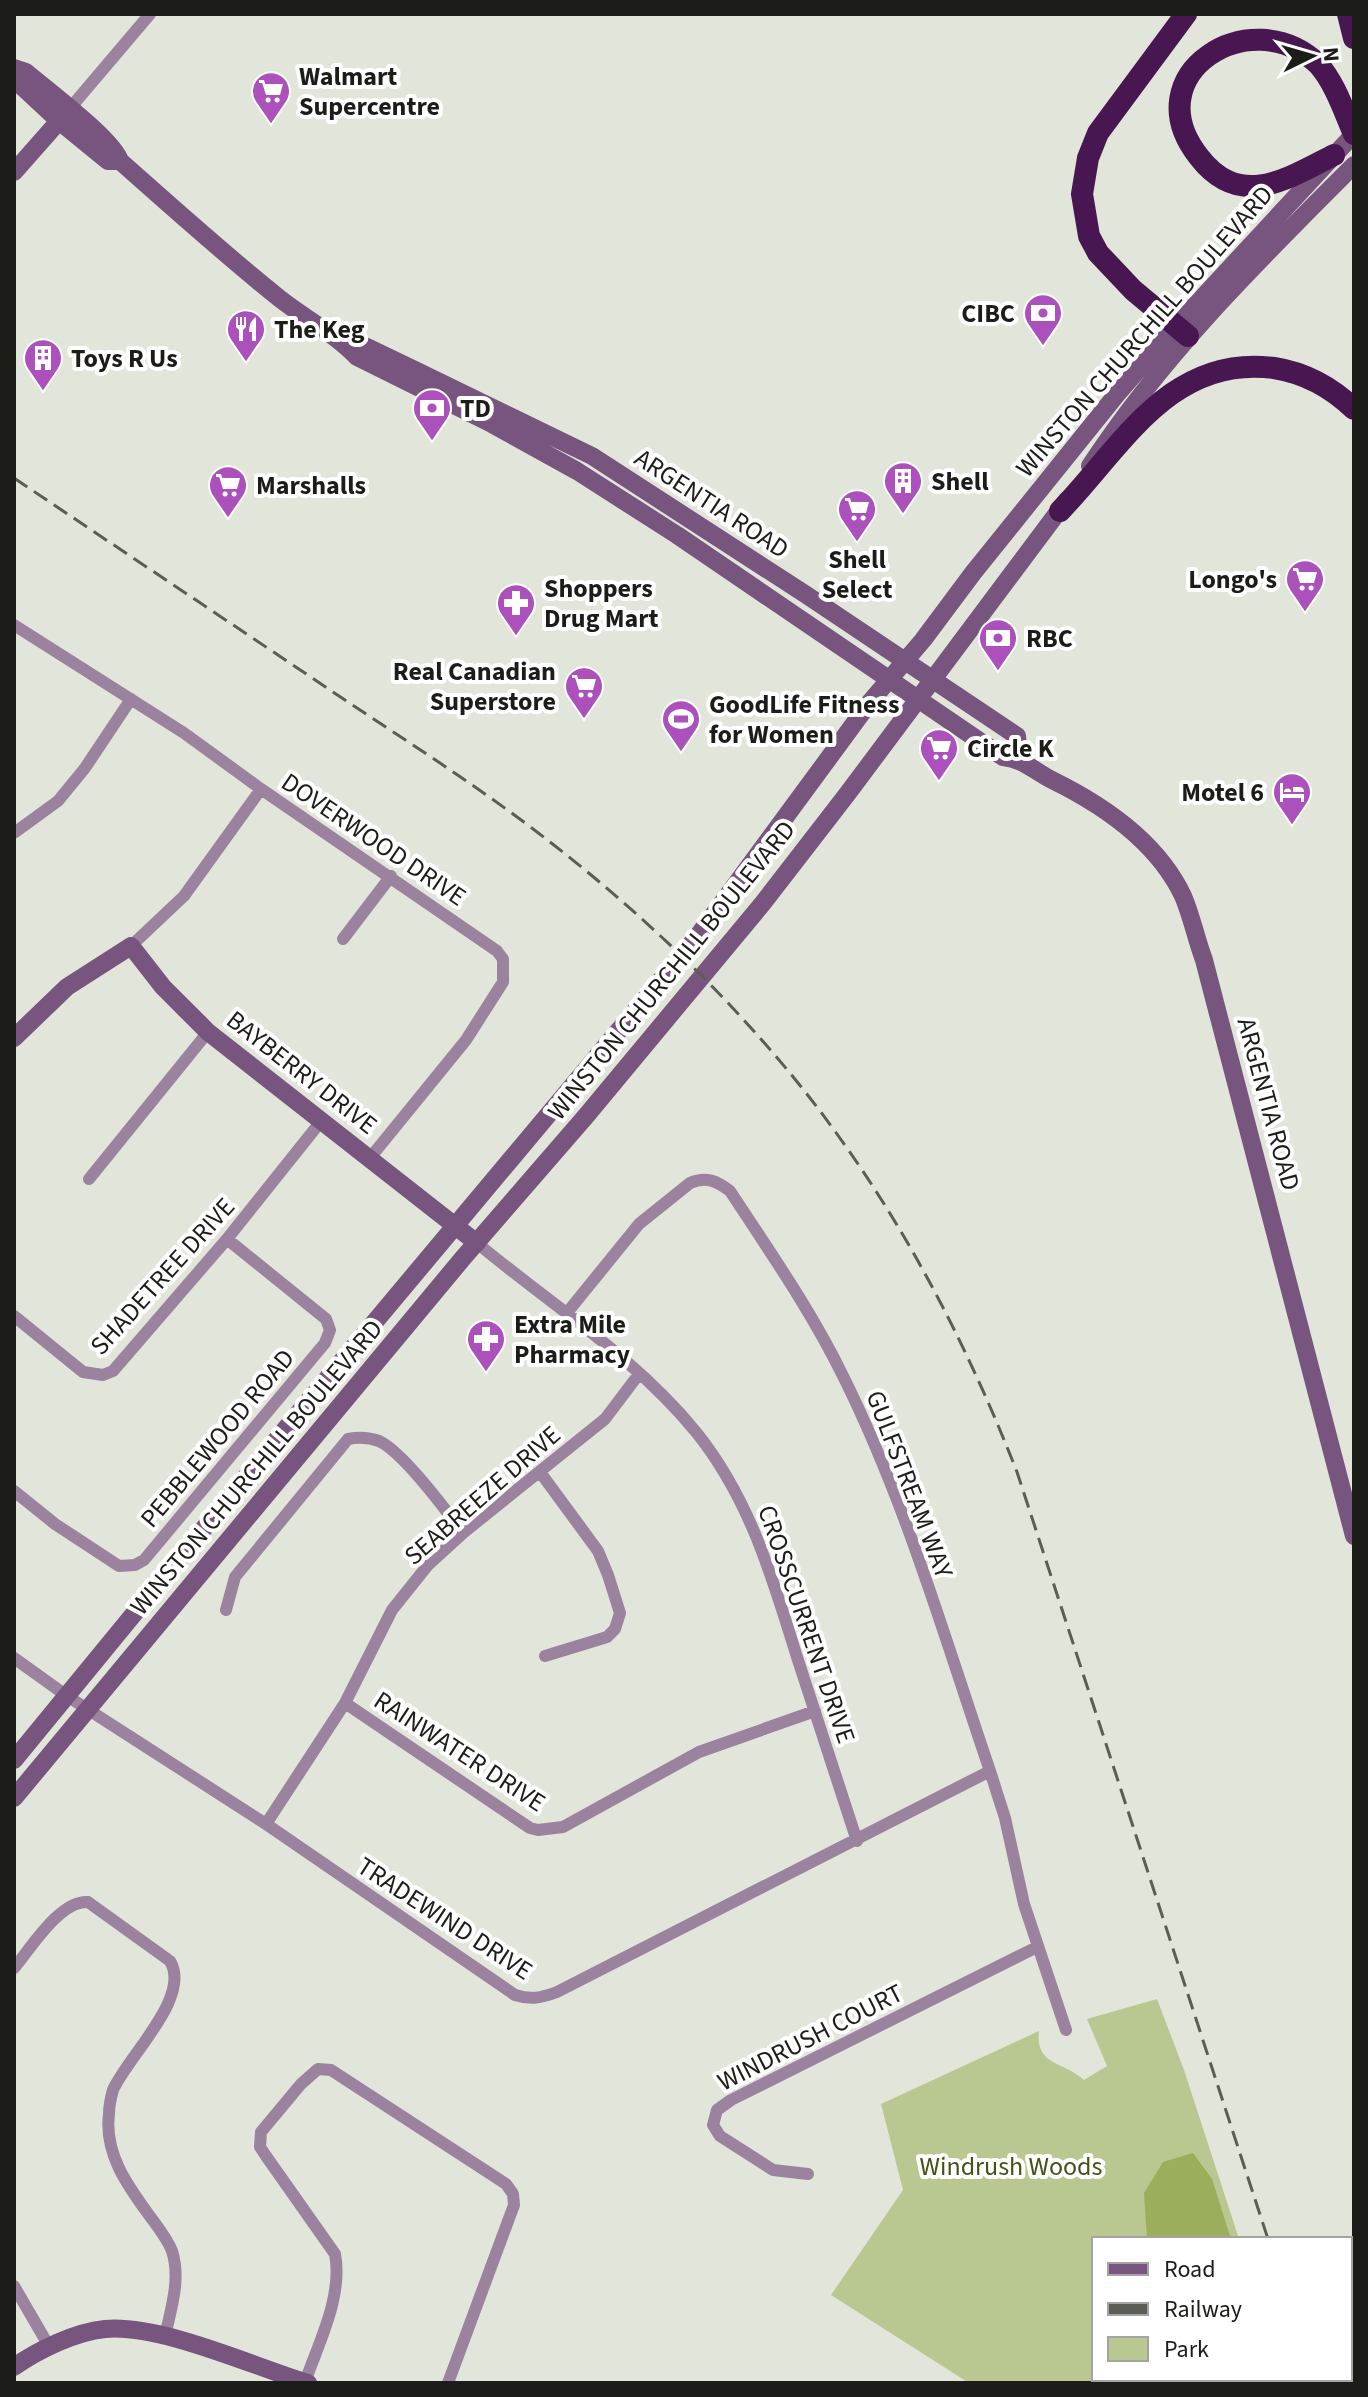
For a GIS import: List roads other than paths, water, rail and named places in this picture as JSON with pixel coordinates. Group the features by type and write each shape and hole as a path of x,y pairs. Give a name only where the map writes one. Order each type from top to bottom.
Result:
{"highway":[{"path":"1182,331 1123,280 1098,253 1089,236 1082,194 1088,158 1098,133 1186,14"},
{"path":"1348,14 1354,38"},
{"path":"1344,160 1263,186 1233,184 1216,176 1192,149 1181,124 1178,110 1187,76 1210,47 1232,37 1263,35 1293,44 1307,53 1323,72 1354,134"},
{"path":"1060,511 1144,416 1178,389 1211,373 1248,367 1285,370 1321,383 1354,409"}],"main road":[{"name":"ARGENTIA ROAD","path":"14,68 26,72 64,115"},
{"name":"ARGENTIA ROAD","path":"14,76 117,151 120,161 275,295 339,339 357,357 577,471 677,535 1003,757 1019,759 1051,779 1073,788 1140,838 1183,897 1204,960 1354,1536"},
{"path":"14,172 64,115"},
{"name":"WINSTON CHURCHILL BOULEVARD","path":"14,1798 763,903 1060,511 1182,331 1337,182 1354,134"},
{"name":"WINSTON CHURCHILL BOULEVARD","path":"14,1760 697,937 843,739 1042,486 1182,331 1344,160"},
{"name":"ARGENTIA ROAD","path":"339,339 363,345 568,442 1017,736 1019,759"},
{"path":"14,1038 67,987 131,946"},
{"name":"BAYBERRY DRIVE","path":"131,946 163,987 208,1032 477,1243"},
{"path":"14,2367 88,2332 130,2329 165,2336 306,2383"}],"street":[{"path":"64,115 150,14"},
{"name":"DOVERWOOD DRIVE","path":"16,629 184,733 497,951 503,959 503,982 466,1040 370,1158"},
{"path":"14,833 64,794 131,699"},
{"path":"131,946 184,896 261,789"},
{"path":"343,939 391,876"},
{"path":"89,1179 208,1032"},
{"name":"SHADETREE DRIVE","path":"14,1316 83,1372 103,1375 113,1371 227,1239 322,1120"},
{"name":"GULFSTREAM WAY","path":"566,1314 639,1224 690,1183 699,1179 709,1180 719,1182 730,1191 797,1294 844,1377 905,1520 1005,1818 1024,1904 1066,2030"},
{"name":"PEBBLEWOOD ROAD","path":"14,1491 55,1524 119,1566 135,1565 144,1560 325,1343 330,1330 326,1319 227,1239"},
{"name":"CROSSCURRENT DRIVE","path":"477,1243 639,1374 697,1433 741,1500 764,1552 857,1841"},
{"name":"SEABREEZE DRIVE","path":"266,1824 345,1703 392,1610 428,1565 463,1533 605,1419 639,1374"},
{"path":"226,1610 235,1577 348,1439 363,1436 382,1442 419,1477 463,1533"},
{"path":"540,1472 598,1551 620,1613 615,1629 607,1637 545,1656"},
{"name":"TRADEWIND DRIVE","path":"14,1658 67,1696 266,1824 515,1995 528,1999 557,1992 990,1771"},
{"name":"RAINWATER DRIVE","path":"345,1703 530,1828 538,1830 563,1827 699,1752 815,1711"},
{"path":"14,1968 64,1909 78,1901 88,1902 170,1961 176,1971 174,1992 113,2091 108,2116 108,2138 117,2164 172,2251 175,2293 165,2336"},
{"name":"WINDRUSH COURT","path":"808,2174 773,2170 720,2136 713,2125 717,2110 731,2100 1037,1947"},
{"path":"306,2383 335,2294 335,2254 266,2156 260,2140 261,2132 301,2084 318,2069 331,2070 506,2184 513,2194 514,2205 448,2383"},
{"path":"14,2286 50,2348"}],"railway":[{"path":"14,478 459,776 570,858 664,939 723,998 779,1060 852,1155 885,1205 944,1309 1017,1472 1267,2237"}],"place":[{"name":"Walmart Supercentre","path":"271,125"},
{"name":"CIBC","path":"1043,347"},
{"name":"The Keg","path":"246,363"},
{"name":"Toys R Us","path":"43,392"},
{"name":"TD","path":"432,442"},
{"name":"Shell","path":"903,515"},
{"name":"Marshalls","path":"228,519"},
{"name":"Shell Select","path":"857,543"},
{"name":"Longo's","path":"1305,613"},
{"name":"Shoppers Drug Mart","path":"516,637"},
{"name":"RBC","path":"998,672"},
{"name":"Real Canadian Superstore","path":"584,720"},
{"name":"GoodLife Fitness for Women","path":"681,753"},
{"name":"Circle K","path":"939,782"},
{"name":"Motel 6","path":"1292,826"},
{"name":"Extra Mile Pharmacy","path":"486,1373"}],"park label":[{"name":"Windrush Woods","path":"1011,2166"}]}
